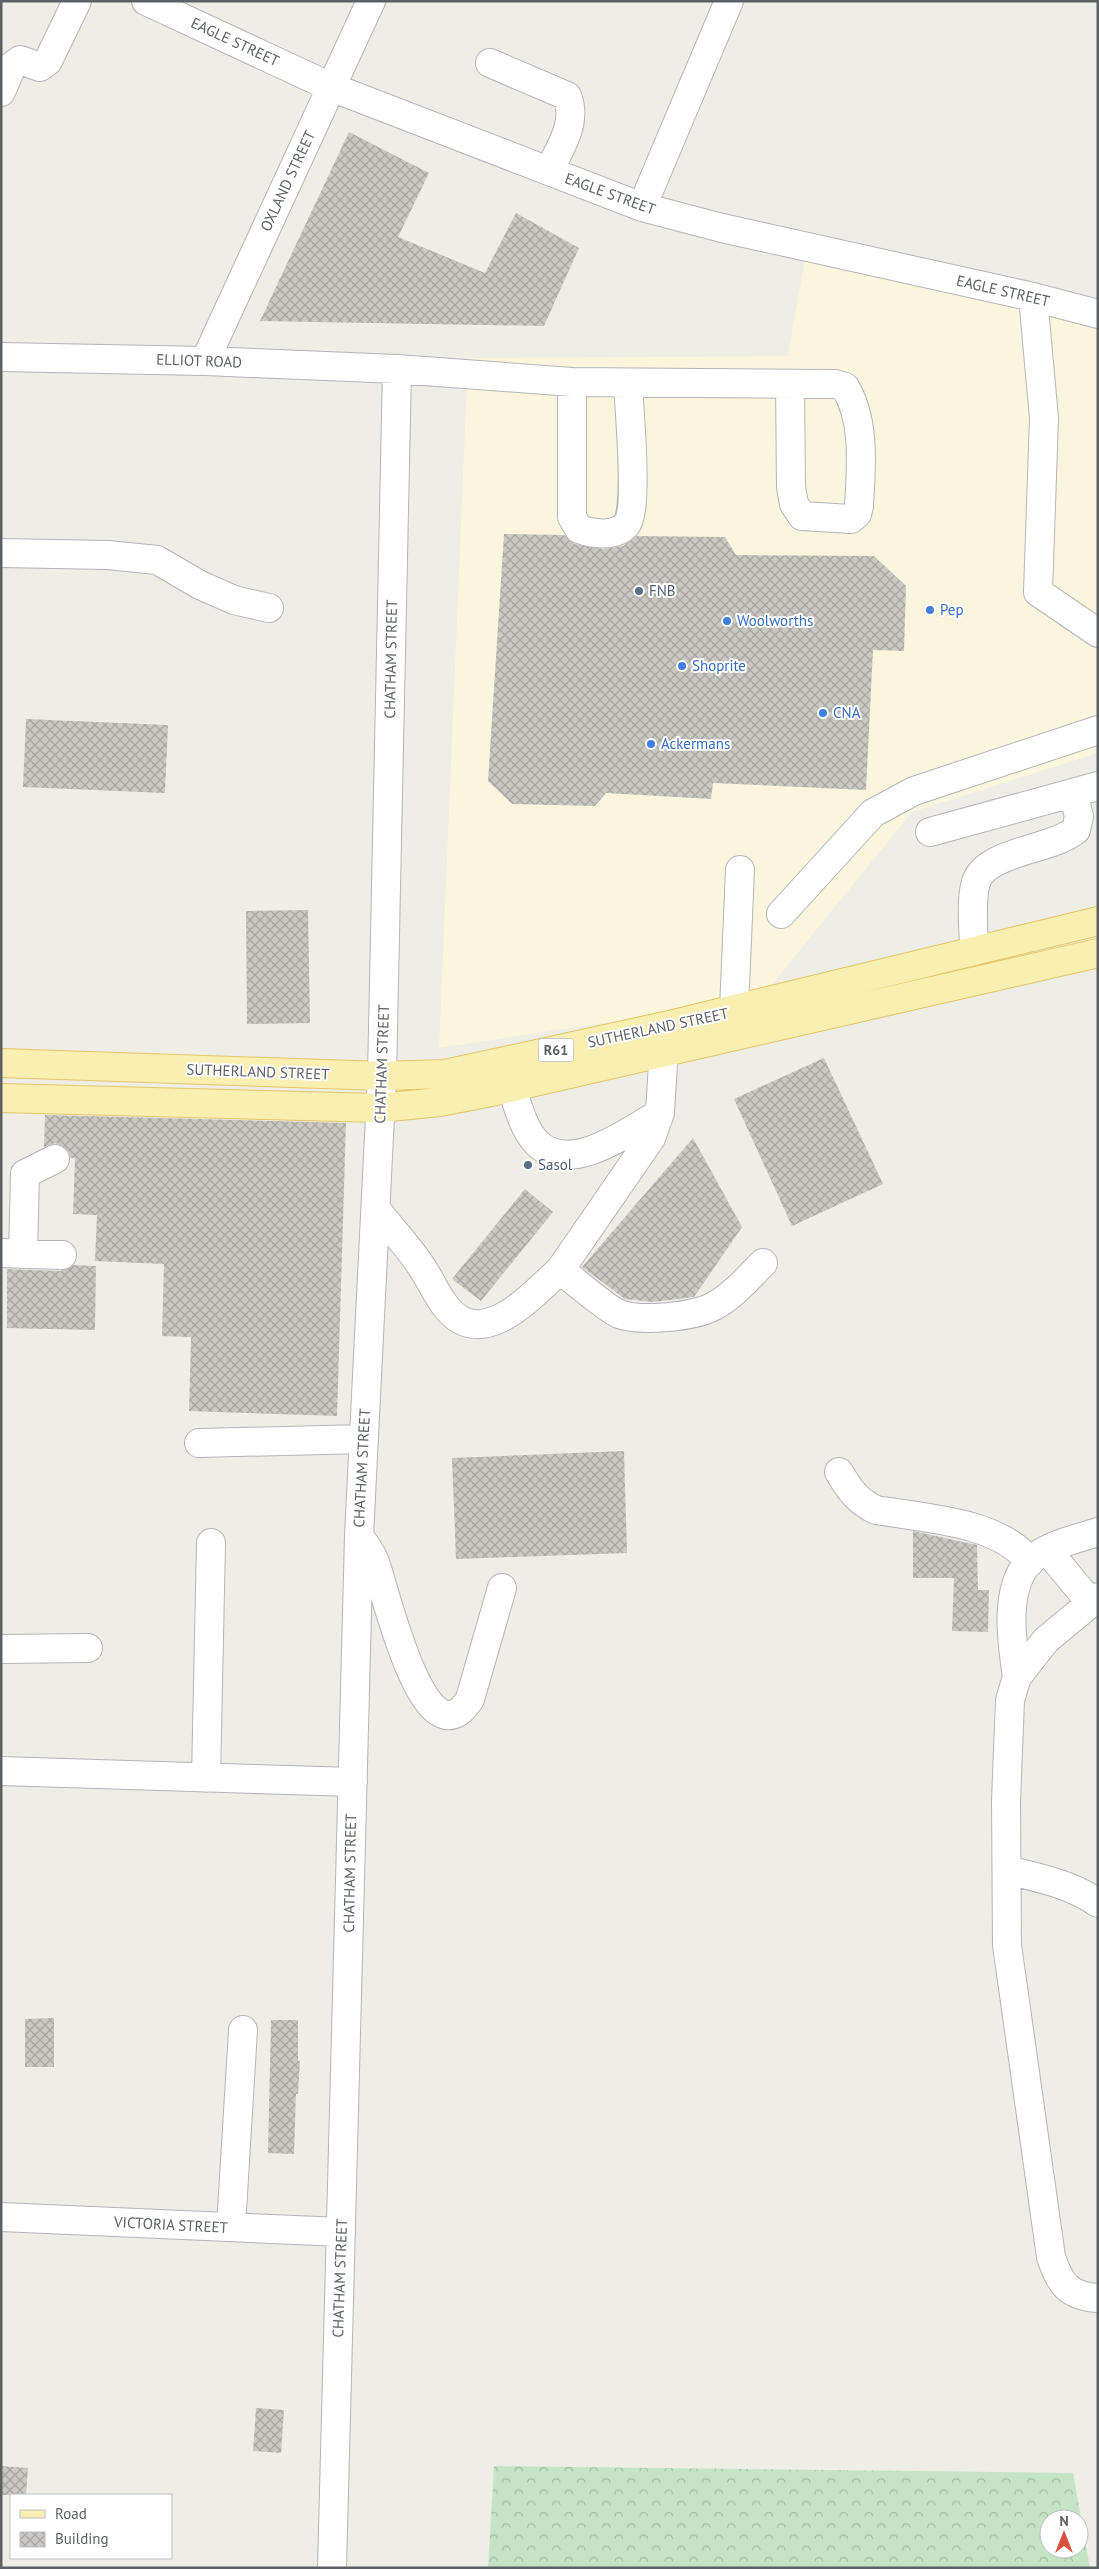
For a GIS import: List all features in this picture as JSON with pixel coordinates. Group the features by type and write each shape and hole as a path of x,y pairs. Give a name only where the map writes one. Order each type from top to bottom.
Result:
{"main road":[{"name":"SUTHERLAND STREET","path":"734,1024 974,951 1098,921"},
{"name":"SUTHERLAND STREET","path":"1,1063 382,1076 445,1074 665,1039 1098,953"},
{"name":"SUTHERLAND STREET","path":"1,1098 380,1108 440,1102 512,1087 665,1039"}],"street":[{"path":"1,92 12,66 20,60 40,67 48,61 77,1"},
{"name":"EAGLE STREET","path":"146,1 331,87 642,207 722,228 1033,297 1098,314"},
{"name":"OXLAND STREET","path":"205,361 371,1"},
{"path":"642,207 728,1"},
{"path":"490,63 567,96 572,107 571,122 549,171"},
{"path":"1033,297 1044,418 1038,592 1098,633"},
{"name":"ELLIOT ROAD","path":"1,356 205,361 397,369 572,382 790,386 836,384 845,387 850,395 860,427 859,506 857,514 851,519 802,516 794,504 791,487 790,386"},
{"name":"CHATHAM STREET","path":"332,2568 359,1536 382,1076 397,369"},
{"path":"572,382 572,517 578,529 593,533 617,532 627,523 631,514 628,383"},
{"path":"1,553 108,555 157,560 200,585 234,600 269,608"},
{"path":"781,914 874,813 892,801 914,791 1098,730"},
{"path":"930,832 1085,789 1076,830 1057,842 997,860 985,869 976,880 974,951"},
{"path":"734,1024 740,870"},
{"path":"376,1209 422,1267 447,1308 460,1320 480,1325 500,1319 517,1309 560,1270 651,1138 660,1113 665,1039"},
{"path":"512,1087 521,1115 537,1143 560,1154 573,1155 612,1142 660,1113"},
{"path":"55,1159 25,1174 12,1254 62,1255"},
{"path":"560,1270 618,1313 636,1317 665,1317 712,1307 729,1296 764,1264"},
{"path":"199,1443 364,1439"},
{"path":"839,1472 857,1498 876,1510 988,1531 1019,1548 1039,1556 1094,1600 1046,1640 1017,1677 1010,1700 1006,1801 1008,1870 1007,1945 1051,2257 1058,2279 1070,2291 1084,2297 1098,2298"},
{"path":"1017,1677 1011,1635 1011,1610 1021,1576 1039,1556 1098,1532"},
{"path":"359,1536 375,1562 417,1687 431,1706 440,1713 451,1716 458,1714 470,1699 502,1588"},
{"path":"206,1778 211,1543"},
{"path":"1,1649 88,1648"},
{"path":"1,1771 353,1782"},
{"path":"1008,1870 1058,1883 1086,1895 1098,1903"},
{"path":"231,2227 243,2030"},
{"name":"VICTORIA STREET","path":"1,2217 341,2232"}],"shaded area":[{"path":"807,246 1098,323 1098,753 912,812 765,993 683,1011 439,1048 468,358 788,356"}],"green space":[{"path":"494,2466 1073,2473 1079,2509 1039,2509 1039,2559 1088,2559 1090,2568 488,2568"}],"building":[{"path":"349,132 429,173 398,237 485,273 516,213 579,248 544,326 260,321"},
{"path":"504,534 564,535 574,544 603,549 623,546 637,536 725,537 736,555 874,556 906,586 904,651 873,650 866,790 713,783 711,799 606,793 595,806 512,804 488,781"},
{"path":"26,719 168,725 165,793 23,787"},
{"path":"308,910 310,1023 247,1024 246,911"},
{"path":"824,1058 883,1184 792,1226 734,1099"},
{"path":"45,1115 346,1123 337,1416 189,1411 191,1337 162,1336 164,1264 95,1261 97,1215 73,1214 75,1158 70,1158 69,1152 63,1146 55,1143 44,1147"},
{"path":"693,1138 742,1227 694,1297 653,1302 625,1299 582,1267"},
{"path":"525,1189 553,1212 481,1301 452,1279"},
{"path":"73,1265 96,1266 95,1330 7,1328 7,1269 61,1271"},
{"path":"624,1451 627,1553 456,1559 452,1458"},
{"path":"913,1531 977,1545 978,1590 989,1590 988,1632 952,1631 954,1578 913,1578"},
{"path":"54,2018 54,2067 25,2067 25,2019"},
{"path":"271,2020 298,2020 298,2061 300,2061 298,2094 296,2094 294,2154 268,2153"},
{"path":"256,2408 284,2410 281,2453 253,2451"},
{"path":"1,2466 28,2468 26,2494 1,2495"}],"place":[{"name":"FNB","path":"639,591"},
{"name":"Pep","path":"930,610"},
{"name":"Woolworths","path":"727,621"},
{"name":"Shoprite","path":"682,666"},
{"name":"CNA","path":"823,713"},
{"name":"Ackermans","path":"651,744"},
{"name":"Sasol","path":"528,1165"}]}
